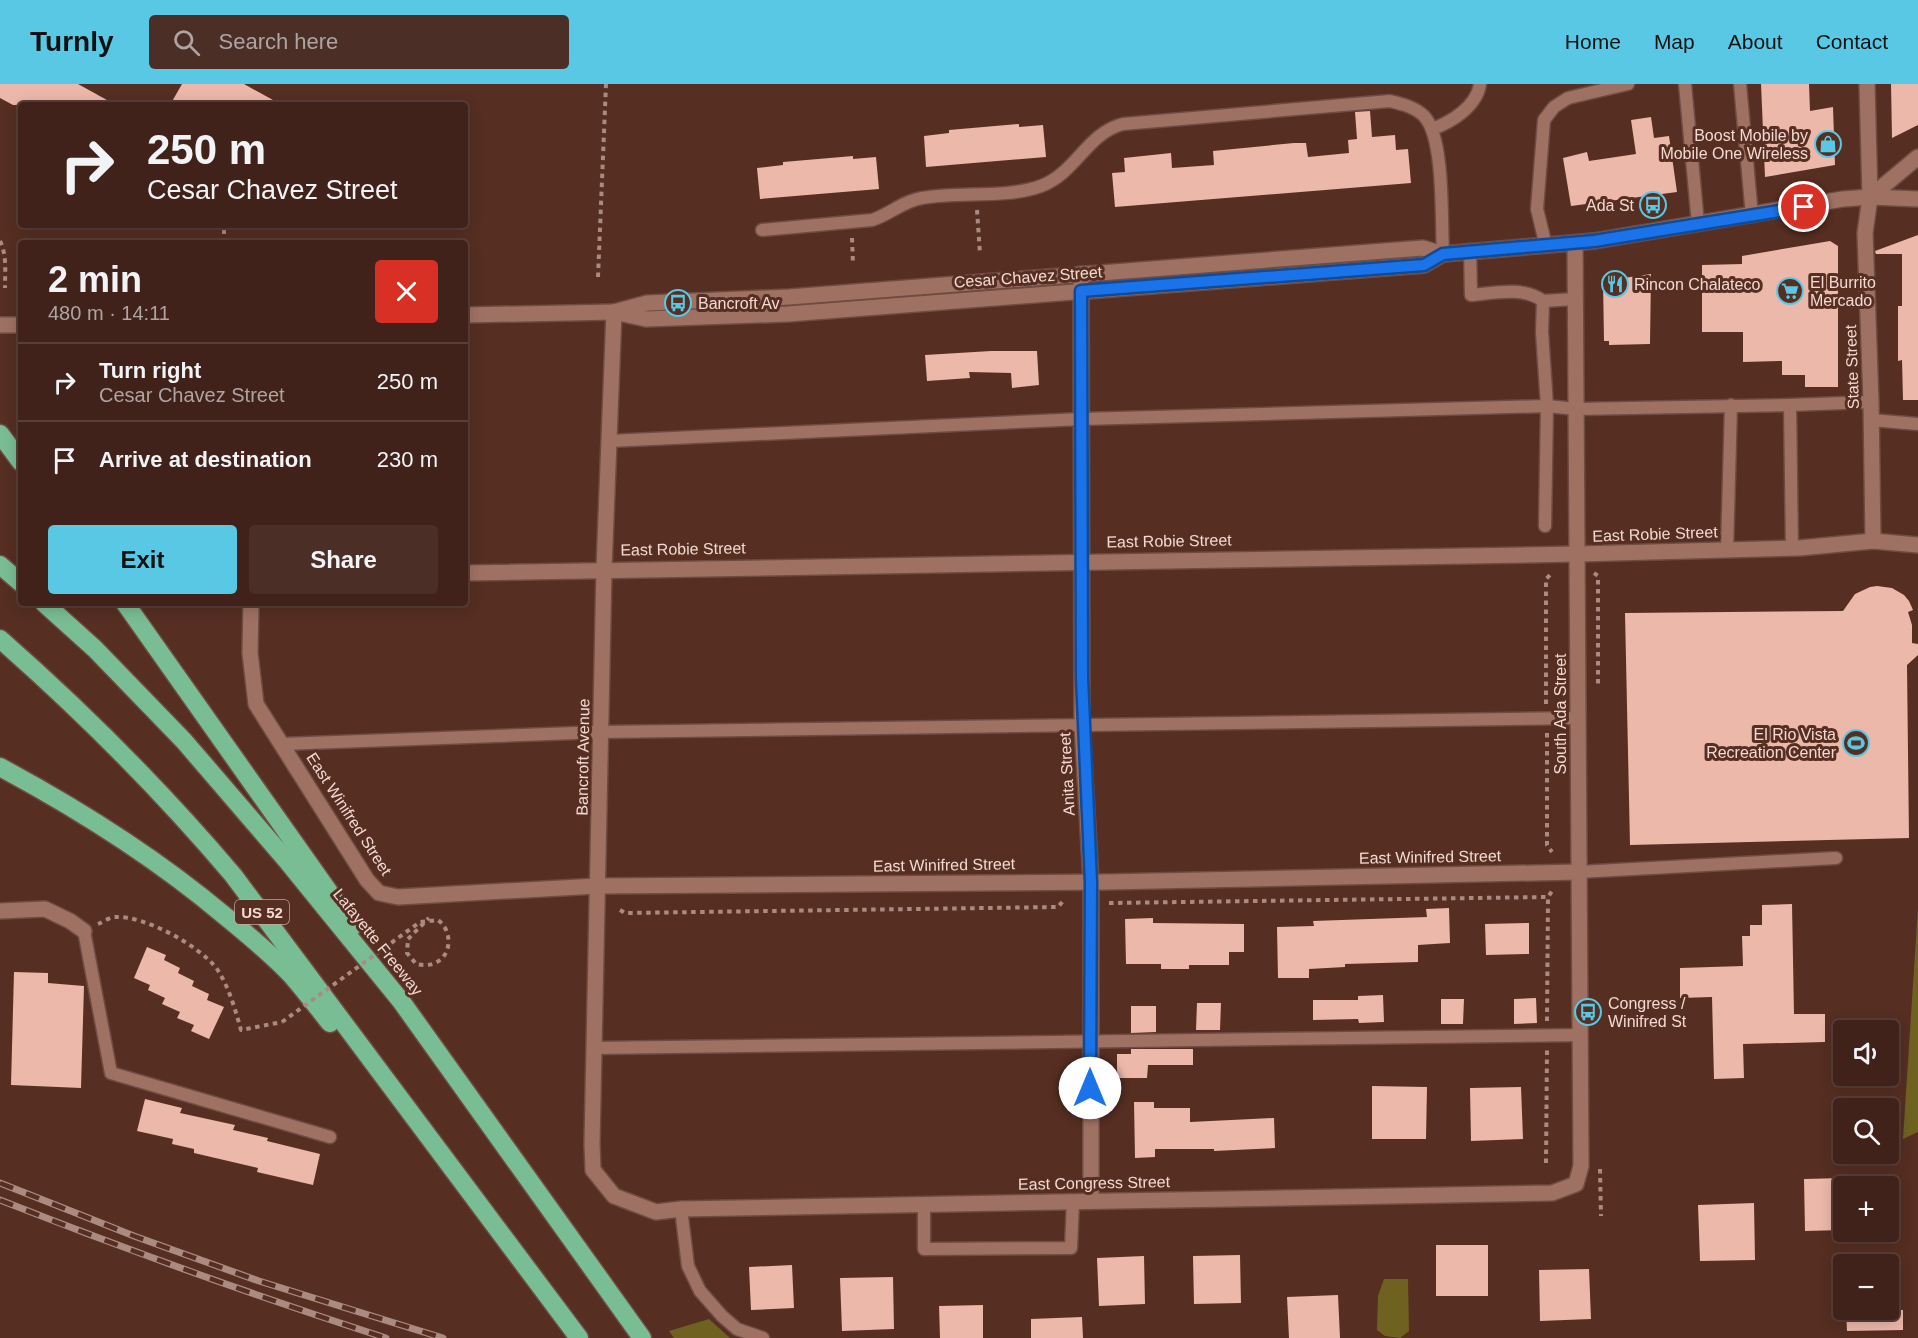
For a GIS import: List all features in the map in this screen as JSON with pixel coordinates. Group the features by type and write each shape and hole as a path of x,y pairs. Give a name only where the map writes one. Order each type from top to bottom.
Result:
{"highway":[{"path":"0,434 18,458"},
{"path":"0,565 18,580"},
{"name":"Lafayette Freeway","path":"47,606 94,649 184,741 288,862 401,1001 642,1338"},
{"path":"127,606 327,887 401,1001"},
{"name":"US 52","path":"0,639 102,733 207,845 280,936 579,1338"},
{"path":"0,767 62,800 128,841 191,887 251,937 292,976 488,1216"}],"street":[{"name":"State Street","path":"1867,84 1870,197 1864,233 1871,402 1873,542"},
{"path":"1870,197 1918,157"},
{"name":"Cesar Chavez Street","path":"468,315 614,312 646,319 788,314 1424,265 1443,254 1575,243 1752,216 1843,199 1870,197 1918,199"},
{"name":"South Ada Street","path":"1575,243 1581,1035 1581,1166 1576,1184"},
{"name":"Cesar Chavez Street","path":"614,312 647,303 789,297 1423,248 1443,254"},
{"name":"Anita Street","path":"1081,274 1082,725 1091,882 1091,1201"},
{"name":"Bancroft Avenue","path":"614,312 604,569 593,1170 614,1197"},
{"path":"0,325 18,325"},
{"name":"East Robie Street","path":"468,573 1578,554 1792,548 1873,542 1918,545"},
{"name":"East Winifred Street","path":"250,606 250,653 256,704 367,880 379,893 398,897 597,886 1091,882 1578,872"},
{"path":"0,911 45,909 84,931"},
{"name":"East Congress Street","path":"614,1197 656,1212 681,1209 1552,1193 1576,1184"}],"lane":[{"path":"1432,129 1443,125 1465,110 1479,92 1480,84"},
{"path":"1546,246 1537,208 1544,120 1554,107 1568,98 1628,84"},
{"path":"1685,84 1698,224"},
{"path":"1740,84 1752,216"},
{"path":"762,230 872,220 888,215 907,201 923,197 1039,187 1056,180 1065,173 1096,136 1110,127 1123,124 1390,101 1408,105 1424,116 1437,143 1443,254"},
{"path":"1470,250 1471,295 1507,292 1534,294 1543,300 1575,299"},
{"path":"1543,300 1542,333 1547,406 1545,526"},
{"path":"609,441 1082,419 1547,406 1576,409 1871,402"},
{"path":"1727,550 1731,405"},
{"path":"1790,405 1792,548"},
{"path":"1871,420 1918,424"},
{"path":"282,744 602,732 1578,718"},
{"name":"East Winifred Street","path":"1578,872 1836,858"},
{"path":"84,931 111,1073 330,1137"},
{"path":"594,1048 1581,1035"},
{"path":"924,1206 924,1249 1071,1248 1073,1201"},
{"path":"681,1209 688,1266 700,1291 737,1329 763,1338"}],"path":[{"path":"598,277 606,84"},
{"path":"978,217 980,254"},
{"path":"851,233 853,264"},
{"path":"0,242 5,263 5,288"},
{"path":"1107,900 1109,905 1548,897"},
{"path":"620,910 625,913 1058,907 1063,901"},
{"path":"84,931 114,917 135,919 197,951 217,969 231,998 241,1030 282,1022 420,922 438,920 444,924 448,933 449,944 445,954 435,963 416,964 407,953 408,939 429,918"}],"shaded area":[{"path":"1918,907 1918,1132 1903,1139"},
{"path":"1384,1279 1408,1279 1409,1331 1400,1338 1385,1336 1377,1330 1378,1296"},
{"path":"709,1319 730,1338 674,1338 669,1331"}],"building":[{"path":"0,84 78,84 111,102 18,102 18,105 13,105 0,98"},
{"path":"182,84 244,84 277,102 172,102"},
{"path":"1761,84 1809,84 1810,111 1833,107 1835,165 1765,177"},
{"path":"1891,84 1918,84 1918,125 1892,138"},
{"path":"1370,111 1372,137 1395,135 1396,150 1408,149 1411,183 1115,207 1112,173 1125,172 1124,158 1171,153 1172,168 1214,165 1213,151 1294,143 1306,143 1308,157 1349,153 1348,140 1357,139 1355,112"},
{"path":"1651,117 1654,138 1669,136 1677,192 1571,206 1563,158 1587,152 1589,161 1636,154 1631,120"},
{"path":"1019,124 1019,127 1043,125 1046,157 926,167 924,136 949,133 949,130"},
{"path":"853,156 853,159 876,157 879,189 760,199 757,168 783,165 783,162"},
{"path":"1918,235 1918,400 1903,400 1902,360 1898,361 1898,306 1902,306 1902,254 1876,254 1875,251"},
{"name":"El Burrito Mercado","path":"1830,241 1838,246 1838,387 1805,387 1805,375 1782,375 1782,361 1743,362 1743,332 1702,332 1702,265 1742,264 1742,256"},
{"path":"1651,274 1650,344 1609,345 1609,341 1604,341 1603,281"},
{"path":"1037,351 1039,385 1012,388 1011,373 969,372 970,378 927,381 925,355"},
{"path":"1877,586 1892,588 1909,601 1913,610 1908,612 1912,625 1912,643 1918,644 1918,655 1907,665 1909,838 1630,845 1625,613 1843,611 1855,594"},
{"path":"1792,904 1794,1014 1825,1014 1825,1042 1743,1044 1744,1078 1714,1079 1712,997 1680,998 1680,968 1743,966 1742,936 1750,936 1750,925 1762,925 1762,905"},
{"path":"1449,908 1450,943 1418,945 1418,962 1345,964 1345,967 1309,969 1309,978 1278,978 1277,927 1314,926 1313,921 1427,917 1426,909"},
{"path":"1153,918 1153,923 1244,924 1244,952 1229,952 1229,965 1189,965 1189,969 1161,969 1161,964 1126,964 1125,919"},
{"path":"1529,923 1529,954 1486,955 1485,924"},
{"path":"147,947 166,955 164,960 180,968 178,973 194,981 192,986 209,994 207,1000 224,1007 209,1039 191,1031 194,1025 177,1018 180,1012 162,1004 165,998 148,990 150,985 134,978"},
{"path":"14,972 48,973 48,983 84,986 81,1088 11,1085"},
{"path":"1383,995 1384,1022 1359,1023 1358,1019 1313,1020 1313,1000 1358,1000 1358,996"},
{"path":"1536,998 1537,1023 1514,1024 1514,999"},
{"path":"1441,999 1464,999 1463,1024 1441,1024"},
{"path":"1197,1003 1221,1003 1220,1030 1196,1030"},
{"path":"1131,1006 1156,1006 1156,1032 1131,1033"},
{"path":"1131,1049 1193,1049 1193,1065 1148,1065 1147,1078 1117,1078 1117,1054 1131,1054"},
{"path":"1372,1086 1427,1087 1426,1139 1372,1139"},
{"path":"1521,1087 1523,1139 1471,1141 1470,1088"},
{"path":"145,1099 182,1108 180,1113 235,1125 233,1130 268,1138 267,1141 320,1154 313,1185 257,1172 258,1168 194,1153 194,1149 172,1144 173,1139 137,1131"},
{"path":"1134,1102 1154,1102 1154,1108 1190,1108 1190,1122 1274,1118 1275,1148 1214,1151 1214,1149 1155,1149 1155,1157 1135,1158"},
{"path":"1833,1178 1833,1230 1805,1231 1804,1179"},
{"path":"1754,1203 1755,1260 1700,1261 1698,1205"},
{"path":"1436,1245 1488,1245 1488,1296 1436,1296"},
{"path":"1240,1255 1241,1303 1194,1304 1193,1256"},
{"path":"1144,1256 1145,1304 1099,1306 1097,1258"},
{"path":"792,1265 794,1308 751,1310 749,1267"},
{"path":"1589,1269 1591,1319 1540,1321 1539,1270"},
{"path":"893,1277 894,1329 842,1331 840,1278"},
{"path":"1338,1295 1340,1338 1289,1338 1287,1297"},
{"path":"983,1305 983,1338 940,1338 939,1306"},
{"path":"1899,1310 1903,1310 1903,1330 1847,1331 1846,1320 1899,1320"},
{"path":"1082,1317 1083,1338 1031,1338 1031,1319"}],"railway":[{"path":"0,1183 134,1236 259,1281 443,1338"},
{"path":"0,1200 192,1272 386,1338"}],"place":[{"name":"Boost Mobile by Mobile One Wireless","path":"1828,144"},
{"name":"Ada St","path":"1653,205"},
{"name":"Rincon Chalateco","path":"1615,284"},
{"name":"El Burrito Mercado","path":"1790,291"},
{"name":"Bancroft Av","path":"678,303"},
{"name":"El Rio Vista Recreation Center","path":"1856,743"},
{"name":"Congress / Winifred St","path":"1588,1012"}],"route":[{"path":"1090,1088 1091,882 1082,725 1081,291 1424,265 1443,254 1594,241 1804,207"}]}
